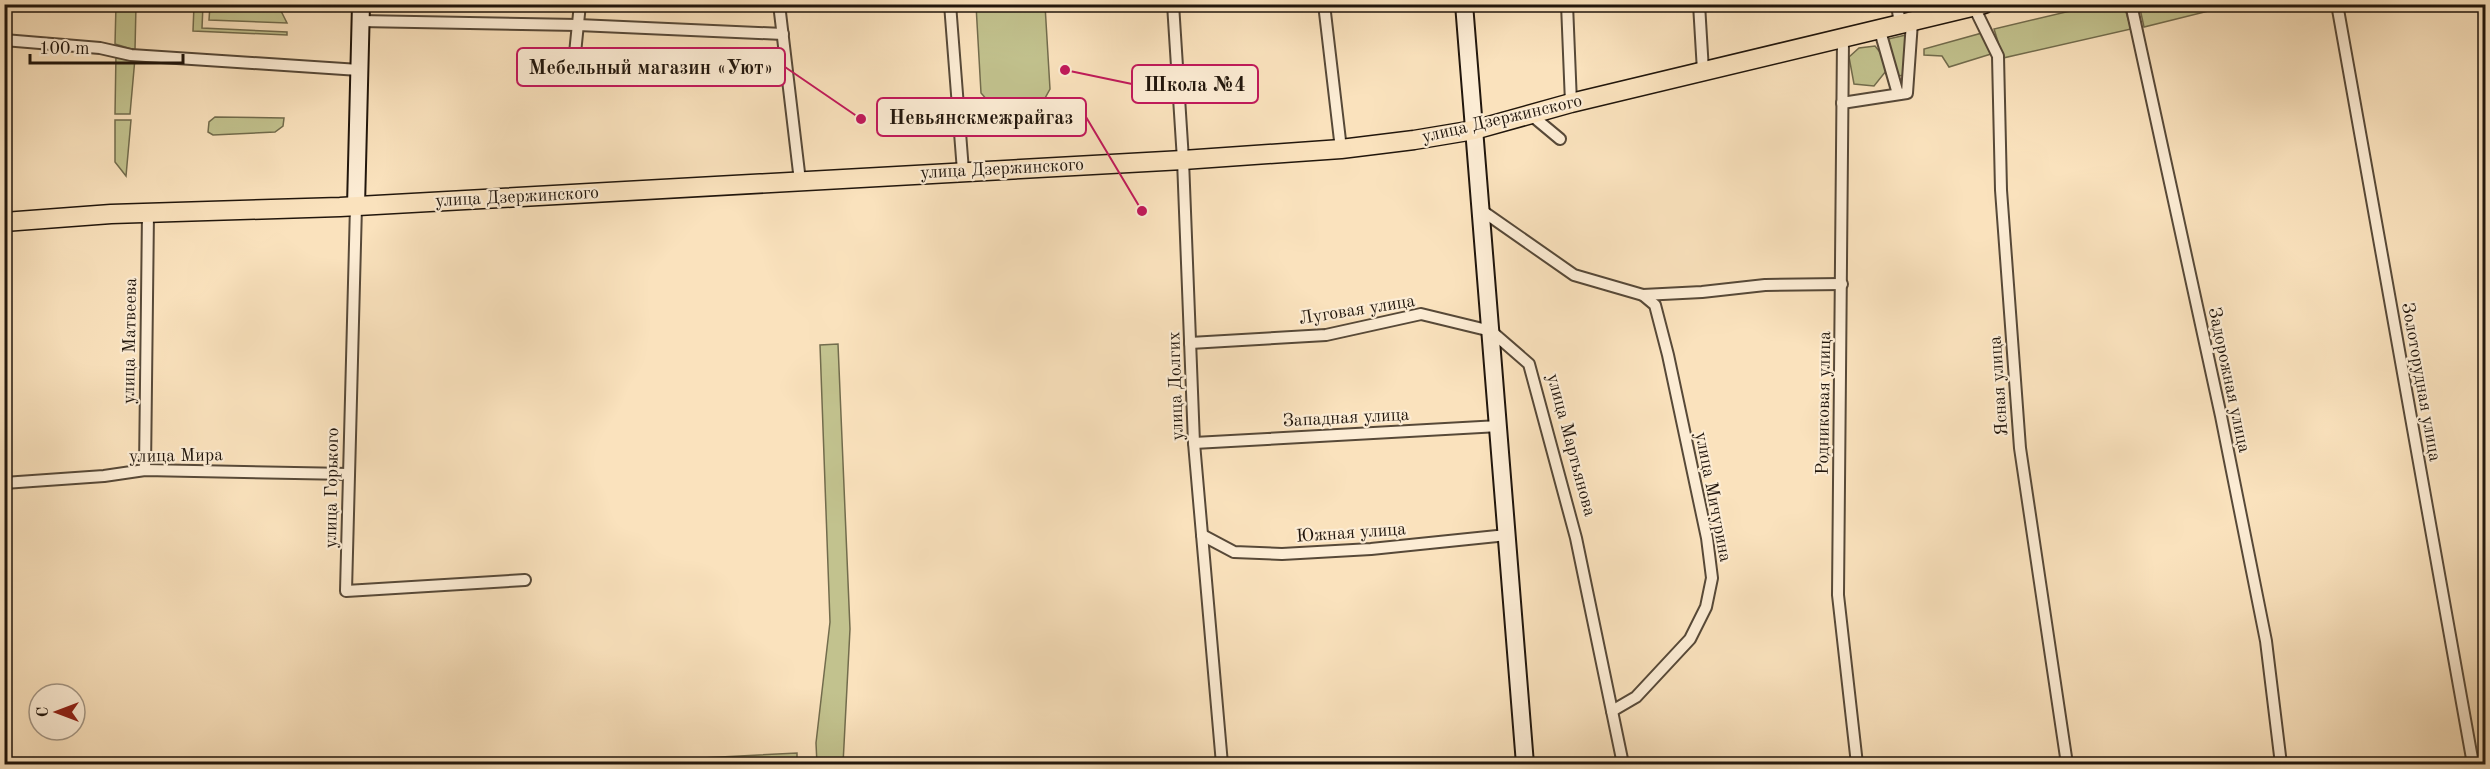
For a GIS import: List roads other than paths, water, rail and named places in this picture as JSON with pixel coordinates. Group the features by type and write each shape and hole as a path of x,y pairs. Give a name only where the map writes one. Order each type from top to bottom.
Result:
{"main road":[{"path":"1464,4 1525,765"},
{"name":"улица Дзержинского","path":"4,222 147,213 356,206 1183,160 1341,149 1474,130 1571,103 1979,6"},
{"path":"356,206 361,13"}],"street":[{"path":"573,73 580,4"},
{"path":"779,4 800,181"},
{"path":"950,4 963,171"},
{"name":"улица Долгих","path":"1173,4 1183,160 1194,443 1222,765"},
{"path":"1324,4 1341,149"},
{"path":"1567,4 1571,103"},
{"path":"1699,4 1703,71"},
{"path":"1842,103 1907,93 1906,24 1897,4"},
{"name":"Задорожная улица","path":"2132,4 2266,641 2281,765"},
{"name":"Золоторудная улица","path":"2337,4 2472,765"},
{"name":"Ясная улица","path":"1979,6 1998,56 2001,190 2020,448 2067,765"},
{"path":"361,13 783,34"},
{"path":"1880,31 1898,94"},
{"path":"4,40 113,50 131,55 359,70"},
{"name":"Родниковая улица","path":"1843,40 1838,595 1857,765"},
{"path":"1530,114 1560,139"},
{"name":"улица Горького","path":"356,206 346,591 525,580"},
{"path":"1481,210 1574,274 1643,295 1702,292 1765,285 1842,284"},
{"name":"улица Матвеева","path":"145,470 147,213"},
{"name":"улица Мичурина","path":"1612,711 1636,697 1690,639 1706,607 1712,578 1707,538 1668,355 1655,305 1643,295"},
{"name":"Луговая улица","path":"1190,343 1326,334 1421,314 1491,331"},
{"name":"улица Мартьянова","path":"1491,331 1528,364 1576,538 1623,765"},
{"name":"Западная улица","path":"1194,443 1499,426"},
{"name":"улица Мира","path":"4,483 104,476 145,470 349,474"},
{"name":"Южная улица","path":"1202,535 1234,552 1282,554 1371,549 1507,535"}],"place":[{"name":"Школа №4","path":"1065,70"},
{"name":"Мебельный магазин «Уют»","path":"861,119"},
{"name":"Невьянскмежрайгаз","path":"1142,211"}]}
